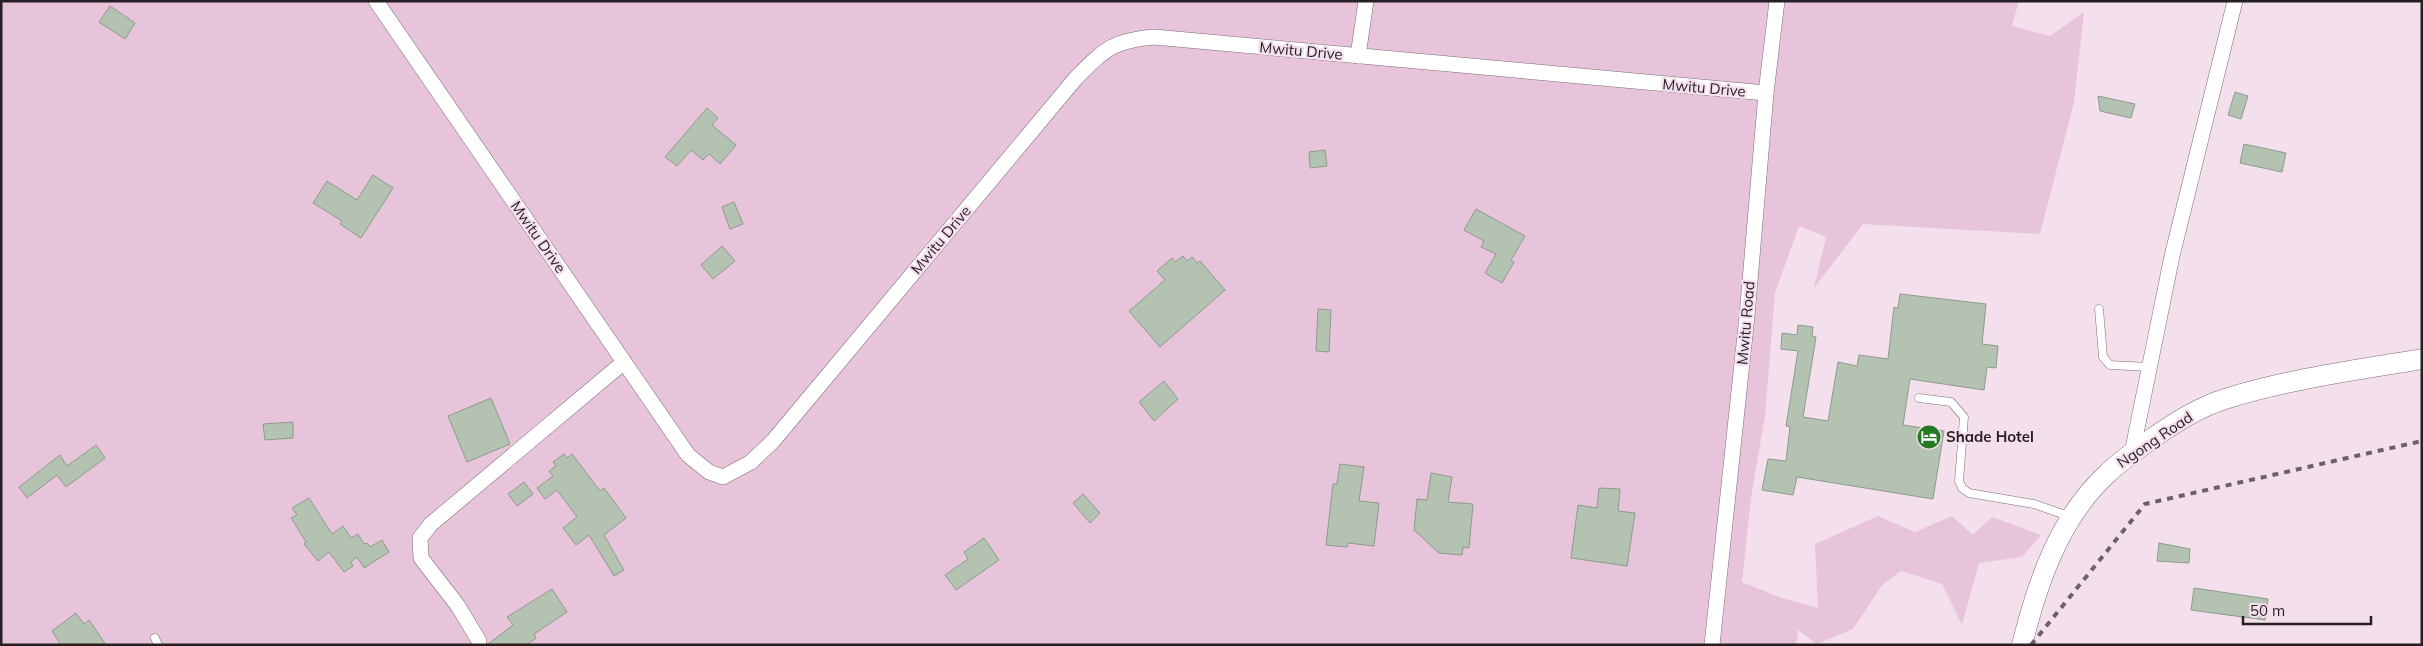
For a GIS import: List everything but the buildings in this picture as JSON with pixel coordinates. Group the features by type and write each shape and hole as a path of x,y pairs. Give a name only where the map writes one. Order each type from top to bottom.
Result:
{"main road":[{"name":"Ngong Road","path":"2022,645 2032,605 2048,562 2071,517 2107,474 2132,454 2180,420 2224,399 2321,375 2422,359"}],"street":[{"name":"Mwitu Drive","path":"376,1 688,454 709,472 723,476 751,462 773,441 1076,78 1101,52 1127,40 1154,37 1766,94"},
{"path":"1358,56 1366,1"},
{"name":"Mwitu Road","path":"1712,645 1747,316 1766,94 1777,1"},
{"path":"2132,454 2172,256 2236,1"},
{"path":"479,641 458,606 421,558 420,538 431,524 624,362"}],"lane":[{"path":"2099,310 2104,357 2110,366 2149,367"},
{"path":"1919,398 1950,402 1964,417 1960,481 1962,488 1969,493 2034,504 2071,517"}],"shaded area":[{"path":"1,1 2019,1 2012,26 2050,36 2084,12 2074,102 2040,234 1863,224 1814,288 1826,237 1799,226 1775,293 1765,416 1751,498 1742,582 1782,598 1818,608 1815,544 1878,516 1915,532 1952,516 1973,535 1992,517 2041,535 2022,557 1979,563 1962,625 1942,584 1901,571 1882,585 1853,629 1817,644 1798,630 1796,645 1,645"}],"railway":[{"path":"2031,645 2145,504 2422,441"}],"place":[{"name":"Shade Hotel","path":"1929,437"}]}
